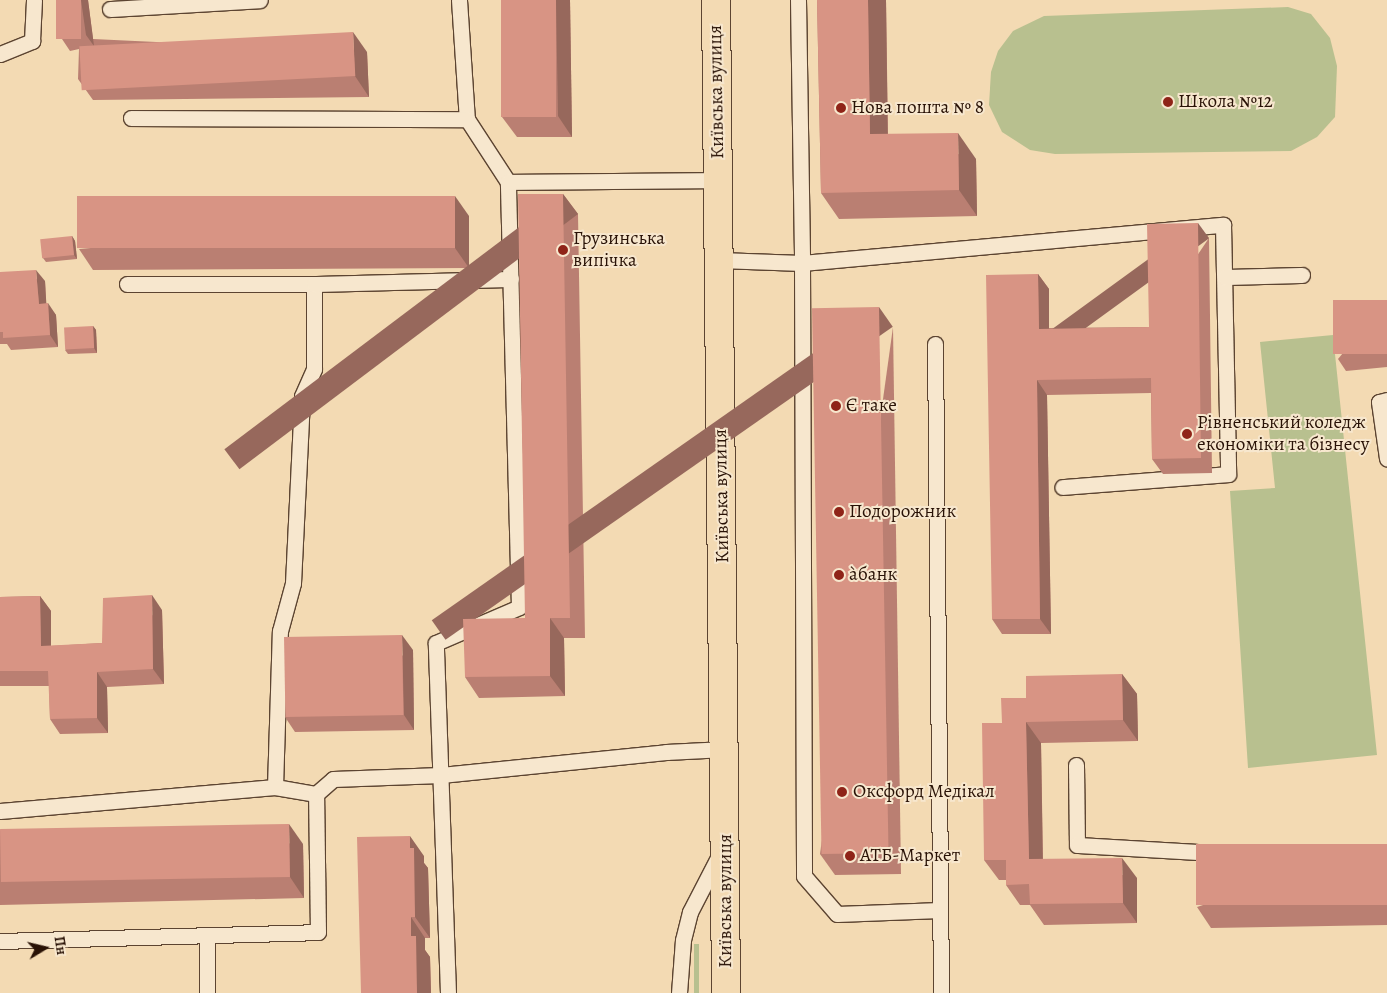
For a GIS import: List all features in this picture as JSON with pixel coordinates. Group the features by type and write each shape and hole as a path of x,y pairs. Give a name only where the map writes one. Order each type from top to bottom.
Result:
{"main road":[{"name":"Київська вулиця","path":"716,0 726,993"}],"lane":[{"path":"0,54 32,41 34,0"},
{"path":"110,9 260,0"},
{"path":"448,993 436,643 519,607 508,182 467,119 460,0"},
{"path":"798,0 802,263 804,876 837,914 940,910"},
{"path":"131,118 467,119"},
{"path":"508,182 718,180"},
{"path":"719,260 802,263 1223,225 1228,474 1063,487"},
{"path":"1225,277 1302,275"},
{"path":"127,284 314,284 511,279"},
{"path":"274,787 280,631 292,583 302,396 314,369 314,284"},
{"path":"935,344 941,993"},
{"path":"1387,400 1379,402 1387,458"},
{"path":"0,941 207,938 318,932 316,794 333,779 441,775 666,752 725,749"},
{"path":"1076,766 1077,845 1232,852"},
{"path":"0,811 274,787 316,794"},
{"path":"679,993 683,940 690,912 725,843"},
{"path":"207,938 207,993"}],"green space":[{"path":"1288,7 1311,14 1330,38 1337,66 1335,117 1317,137 1291,151 1055,154 1030,150 1002,132 989,105 991,72 998,51 1013,31 1044,16"},
{"path":"1333,335 1377,755 1248,768 1230,491 1275,488 1260,342"},
{"path":"694,944 699,944 699,993 694,993"}],"building":[{"path":"56,0 81,0 81,39 56,39"},
{"path":"501,0 556,0 556,117 501,117"},
{"path":"817,0 868,0 870,134 958,133 959,190 821,193"},
{"path":"353,32 355,76 82,90 79,46"},
{"path":"518,194 563,194 570,618 550,618 550,676 465,677 463,619 525,618"},
{"path":"77,196 455,196 455,248 77,248"},
{"name":"Рівненський коледж економіки та бізнесу","path":"1198,223 1201,458 1152,459 1151,378 1037,380 1040,619 992,619 986,275 1038,274 1039,329 1149,327 1147,224"},
{"path":"72,236 74,255 42,258 40,239"},
{"path":"36,270 39,304 48,303 50,335 3,338 3,332 0,332 0,272"},
{"path":"1333,300 1387,300 1387,354 1333,354"},
{"path":"879,307 889,853 822,854 812,308"},
{"path":"93,326 94,348 65,349 64,328"},
{"path":"152,595 153,669 97,672 97,718 50,719 48,671 0,671 0,597 40,596 41,646 102,643 103,598"},
{"path":"402,635 403,715 285,717 284,637"},
{"path":"1122,674 1123,720 1026,722 1029,859 1122,858 1123,903 1030,904 1029,884 1006,885 1006,860 984,860 982,723 1002,723 1001,698 1026,698 1026,676"},
{"path":"289,824 290,877 1,882 0,829"},
{"path":"410,836 410,848 414,848 415,917 411,917 411,936 416,936 417,993 361,993 357,837"},
{"path":"1196,844 1387,844 1387,905 1196,905"}],"place":[{"name":"Школа №12","path":"1168,102"},
{"name":"Нова пошта № 8","path":"841,108"},
{"name":"Грузинська випічка","path":"563,250"},
{"name":"Є таке","path":"836,406"},
{"name":"Рівненський коледж економіки та бізнесу","path":"1187,434"},
{"name":"Подорожник","path":"839,512"},
{"name":"а̀банк","path":"839,575"},
{"name":"Оксфорд Медікал","path":"842,792"},
{"name":"АТБ-Маркет","path":"850,856"}]}
